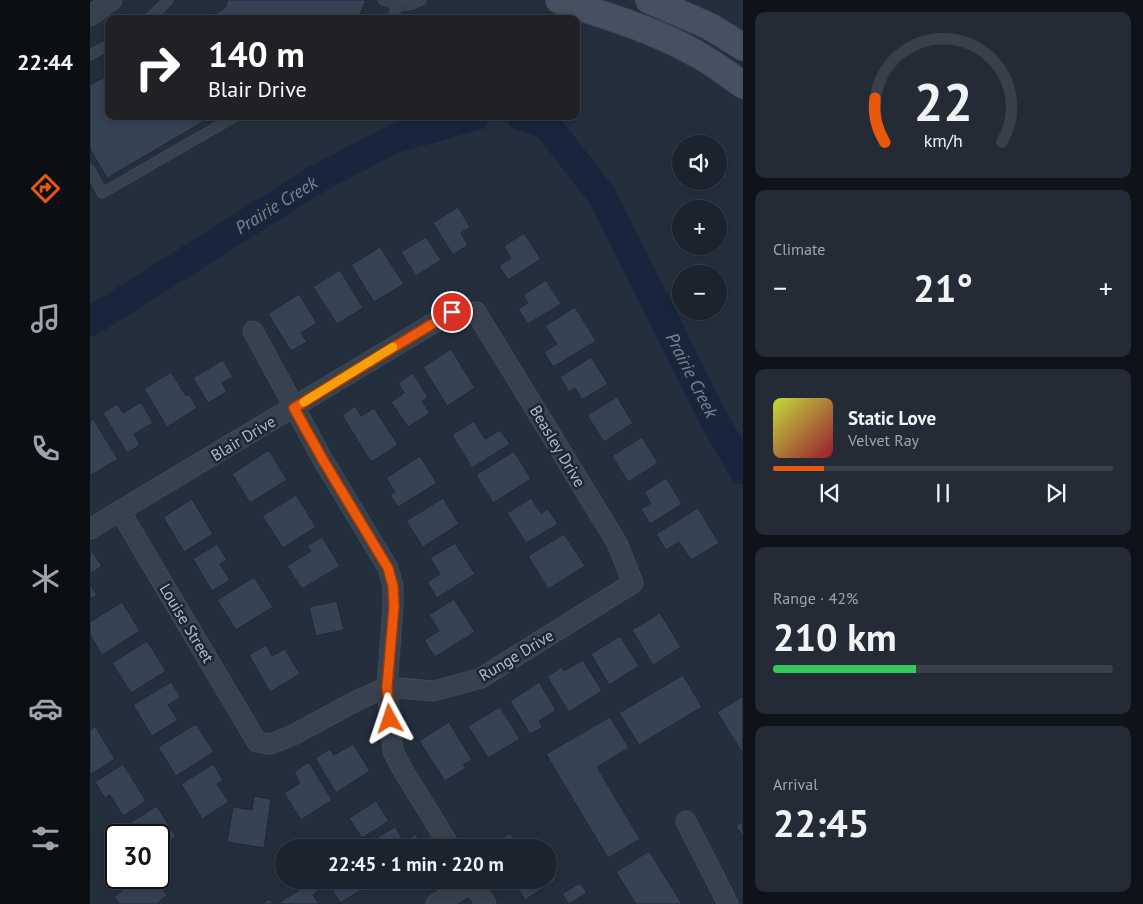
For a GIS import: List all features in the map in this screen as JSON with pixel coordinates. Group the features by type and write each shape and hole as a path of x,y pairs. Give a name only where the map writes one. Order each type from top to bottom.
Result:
{"main road":[{"path":"559,0 642,28 696,53 743,85"},
{"path":"650,0 709,26 743,47"}],"street":[{"path":"90,16 112,0"},
{"name":"Blair Drive","path":"90,529 452,312 476,312"},
{"name":"Beasley Drive","path":"476,312 617,543 633,583"},
{"path":"253,331 323,460 388,568 393,586 394,607 387,687 393,751 445,839"},
{"name":"Louise Street","path":"120,511 253,735"},
{"name":"Runge Drive","path":"253,735 257,742 271,744 293,735 356,701 387,687 434,691 481,678 633,583"},
{"path":"686,822 728,904"},
{"path":"436,904 459,889"},
{"path":"477,889 486,904"}],"lane":[{"path":"153,15 168,0"},
{"path":"383,0 397,6 412,4 421,0"},
{"path":"394,15 397,6"},
{"path":"90,55 105,47"},
{"path":"90,170 102,194 229,120"}],"building":[{"path":"228,0 366,0 360,15 213,15 225,8"},
{"path":"105,77 105,120 206,120 107,178 90,149 90,85"},
{"path":"458,207 470,227 461,233 468,245 453,255 433,223"},
{"path":"524,233 541,259 508,280 499,266 511,258 504,246"},
{"path":"426,237 441,260 416,276 401,252"},
{"path":"380,247 404,284 374,302 351,265"},
{"path":"340,270 363,308 337,324 313,287"},
{"path":"546,280 561,304 528,324 518,309 528,303 523,295"},
{"path":"299,294 317,323 301,333 307,342 291,351 268,314"},
{"path":"575,307 596,341 553,367 544,352 557,344 545,326"},
{"path":"451,349 475,388 447,406 423,367"},
{"path":"591,357 608,384 582,400 575,388 569,392 560,377"},
{"path":"223,360 233,377 222,383 227,392 208,403 193,378"},
{"path":"171,372 186,396 189,394 197,408 167,427 144,389"},
{"path":"413,373 428,397 422,401 430,413 408,427 391,402 404,393 398,383"},
{"path":"617,397 633,423 604,442 587,415"},
{"path":"141,402 153,423 134,434 140,445 127,453 103,413 117,404 123,413"},
{"path":"355,406 361,416 374,408 398,445 371,462 342,415"},
{"path":"93,419 118,459 90,476 90,421"},
{"path":"474,421 485,439 500,430 510,444 472,468 452,435"},
{"path":"642,437 658,463 628,482 612,456"},
{"path":"269,450 287,480 250,503 232,474"},
{"path":"514,451 531,479 493,503 476,475"},
{"path":"420,456 437,483 398,507 390,495 395,492 386,478"},
{"path":"666,478 682,504 650,524 641,509 651,503 644,492"},
{"path":"296,495 316,527 283,548 262,516"},
{"path":"443,498 459,524 423,547 406,521"},
{"path":"531,498 541,513 548,509 558,524 526,543 507,513"},
{"path":"192,499 213,534 184,552 163,517"},
{"path":"698,508 719,543 691,560 679,542 666,550 656,534"},
{"path":"564,534 585,566 548,589 528,556"},
{"path":"322,537 340,566 302,589 287,566 311,551 307,546"},
{"path":"455,543 475,574 437,598 427,582 440,574 430,558"},
{"path":"217,544 227,560 220,564 230,580 212,591 193,559"},
{"path":"92,551 102,566 90,574 90,553"},
{"path":"254,577 273,607 236,630 217,600"},
{"path":"90,584 97,595 90,599"},
{"path":"454,599 475,632 435,657 424,640 439,631 429,615"},
{"path":"337,601 344,630 316,636 309,607"},
{"path":"122,602 140,631 102,655 90,635 90,622"},
{"path":"660,613 681,647 653,665 632,630"},
{"path":"620,636 639,666 609,685 591,654"},
{"path":"147,641 166,671 131,693 112,663"},
{"path":"266,645 272,656 285,649 300,674 270,692 249,655"},
{"path":"583,660 602,691 569,712 547,677 561,667 564,671"},
{"path":"683,675 702,707 639,745 619,713"},
{"path":"171,682 181,697 168,705 178,720 152,736 133,705"},
{"path":"539,682 556,710 539,721 543,727 530,734 510,701"},
{"path":"743,696 743,754 717,712"},
{"path":"500,707 520,739 488,758 468,726"},
{"path":"610,717 629,748 597,767 640,839 608,858 546,754"},
{"path":"449,722 472,760 463,765 466,768 445,781 419,741"},
{"path":"196,724 214,752 176,776 158,747"},
{"path":"95,726 115,759 90,775 90,730"},
{"path":"353,744 370,771 336,793 315,758 330,749 334,755"},
{"path":"309,762 332,800 301,820 284,793 300,783 294,772"},
{"path":"123,764 146,801 123,816 110,795 105,798 95,782"},
{"path":"213,764 223,780 217,784 229,802 202,819 181,784"},
{"path":"254,796 271,799 264,848 227,842 233,807 252,810"},
{"path":"376,801 389,821 362,838 349,818"},
{"path":"157,806 168,824 128,824"},
{"path":"743,821 743,837 736,826"},
{"path":"170,827 176,837 170,841"},
{"path":"395,827 403,839 375,839"},
{"path":"510,833 514,839 500,839"},
{"path":"416,834 419,839 407,839"},
{"path":"649,851 682,904 636,904 616,872"},
{"path":"580,883 587,893 569,904 562,894"},
{"path":"124,889 162,889 167,895 157,904 120,904 114,897"},
{"path":"301,889 321,889 313,895 319,904 281,904 280,902"},
{"path":"332,889 363,889 340,903"},
{"path":"518,889 542,889 525,900"},
{"path":"270,899 273,904 261,904"}],"waterway":[{"name":"Prairie Creek","path":"90,322 317,179 394,139 461,120"},
{"name":"Prairie Creek","path":"533,120 547,125 603,197 715,421 743,470"}],"slow traffic":[{"path":"304,402 393,347"}],"route":[{"path":"390,719 387,687 394,607 393,586 388,568 294,408 452,312"}]}
